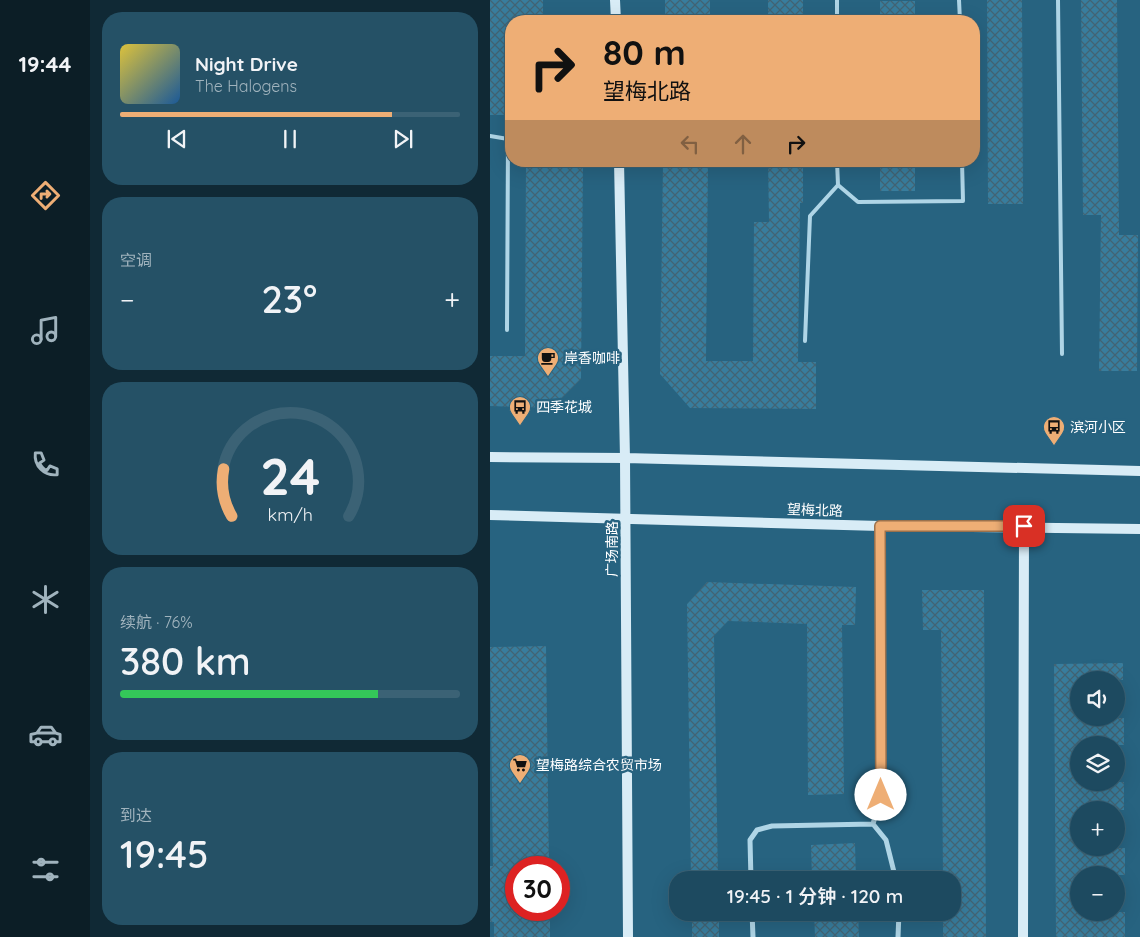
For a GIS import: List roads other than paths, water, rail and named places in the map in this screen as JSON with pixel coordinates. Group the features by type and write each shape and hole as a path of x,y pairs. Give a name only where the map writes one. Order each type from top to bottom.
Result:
{"main road":[{"path":"615,0 616,15"},
{"name":"广场南路","path":"619,167 626,458 628,937"},
{"path":"490,457 626,458 1140,471"},
{"name":"望梅北路","path":"490,515 880,526 1024,526 1140,529"},
{"path":"1022,937 1024,526"}],"street":[{"path":"872,824 881,795 880,526"},
{"path":"751,871 750,840 757,830 772,826 872,824 886,840 894,871"},
{"path":"752,921 753,937"},
{"path":"898,937 899,921"}],"lane":[{"path":"836,0 837,15"},
{"path":"959,0 960,15"},
{"path":"1058,0 1062,354"},
{"path":"490,136 505,138"},
{"path":"507,330 508,167"},
{"path":"805,341 810,216 838,185 838,167"},
{"path":"838,185 858,202 963,201 962,167"}],"place":[{"name":"岸香咖啡","path":"548,377"},
{"name":"四季花城","path":"520,426"},
{"name":"滨河小区","path":"1054,446"},
{"name":"望梅路综合农贸市场","path":"520,784"}]}
